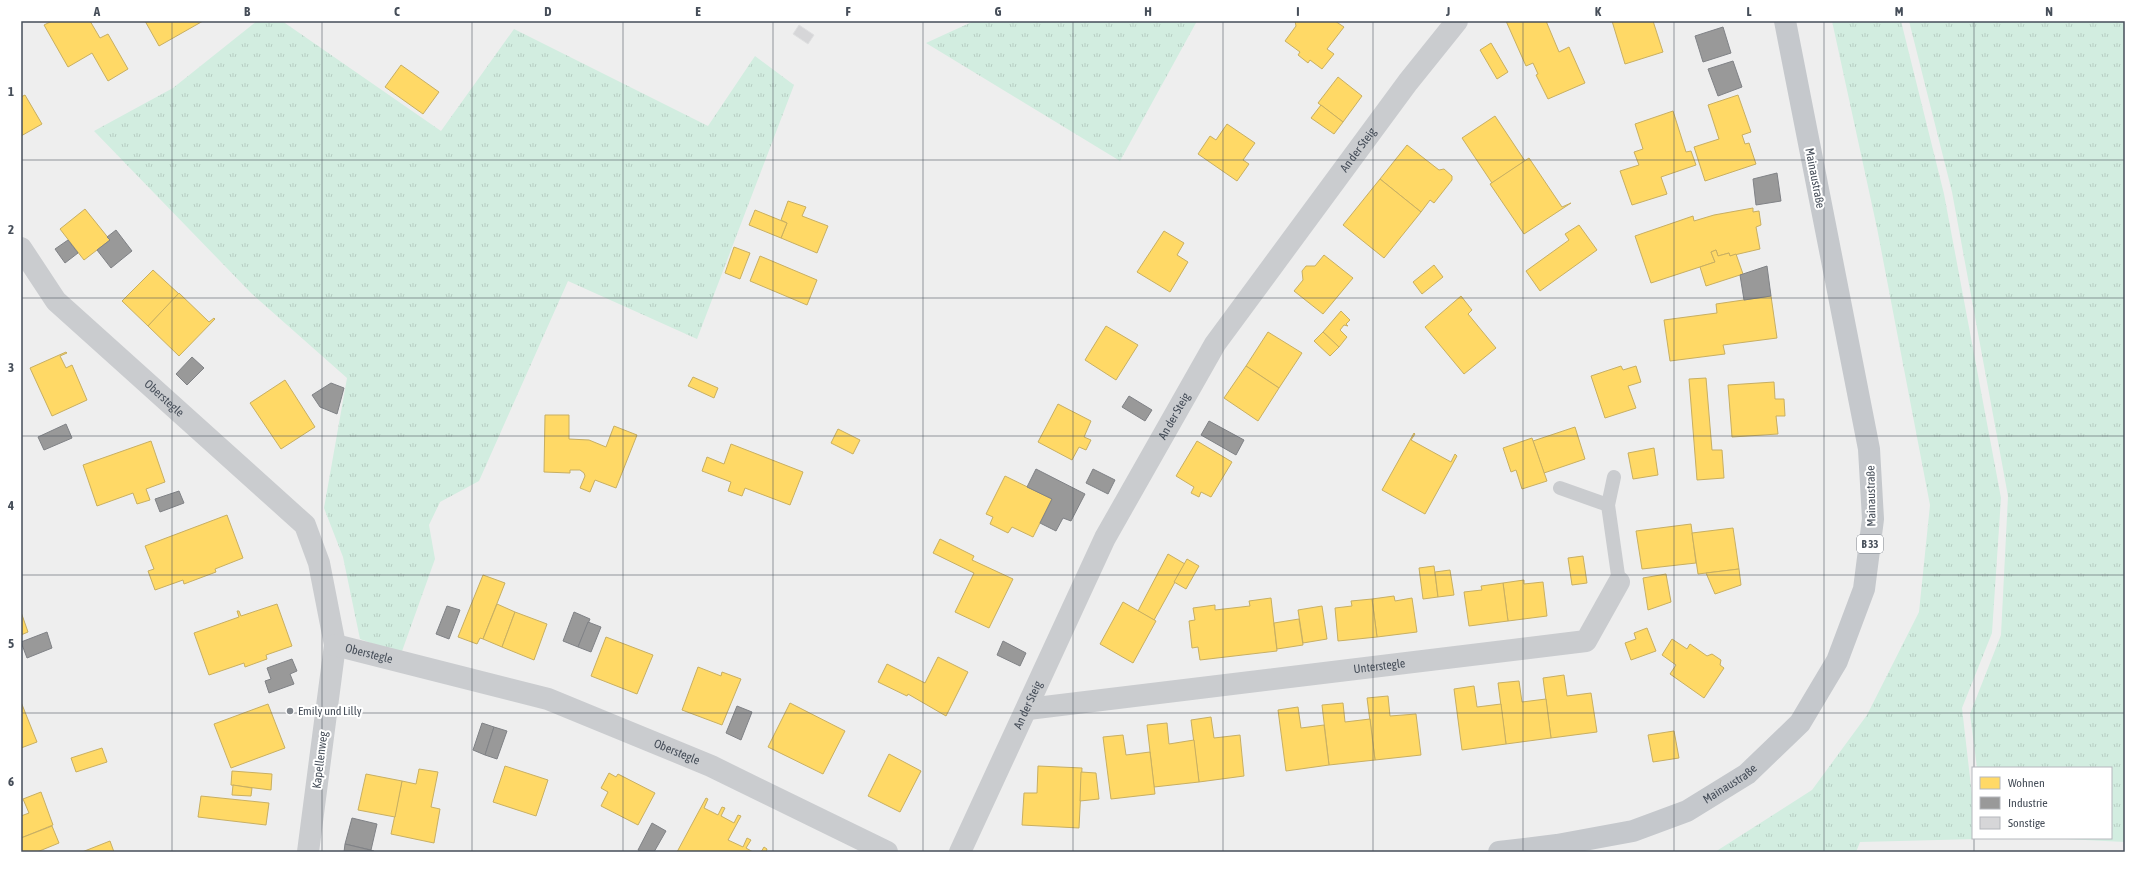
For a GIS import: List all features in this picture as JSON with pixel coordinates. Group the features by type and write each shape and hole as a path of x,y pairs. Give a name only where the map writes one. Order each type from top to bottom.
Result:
{"main road":[{"name":"Mainaustraße","path":"1500,852 1557,846 1633,831 1687,811 1747,774 1800,723 1837,662 1864,590 1873,520 1869,449 1785,21"}],"street":[{"name":"An der Steig","path":"960,852 1028,709 1106,538 1215,344 1408,82 1456,21"},
{"name":"Oberstegle","path":"21,248 56,301 305,525 319,563 335,645 548,699 711,766 887,852"},
{"name":"Unterstegle","path":"1028,709 1586,641 1619,582"},
{"name":"Kapellenweg","path":"308,852 335,645"}],"lane":[{"name":"Unterstegle","path":"1614,478 1608,505 1619,582"},
{"path":"1560,488 1608,505"}],"green space":[{"path":"257,21 282,21 441,131 514,29 708,126 755,56 794,85 697,339 568,281 479,481 440,502 429,525 435,559 401,654 360,639 343,557 324,508 347,378 252,294 94,131 173,88"},
{"path":"974,21 1197,21 1120,161 926,43"},
{"path":"1832,21 1901,21 1944,194 2001,498 1992,633 1962,708 1972,795 1972,839 1977,839 1860,842 1856,852 1715,852 1812,790 1867,715 1919,612 1930,505 1877,228"},
{"path":"1909,21 2125,21 2125,842 2065,839 2112,839 2112,767 1977,767 1970,714 2001,635 2008,496 1952,192"}],"building: Wohnen":[{"path":"52,21 90,21 100,38 108,34 128,69 108,81 92,53 68,67 44,25"},
{"path":"145,21 203,21 159,46"},
{"path":"1295,21 1335,21 1344,27 1327,49 1334,54 1322,69 1310,60 1308,63 1298,55 1300,52 1285,41 1296,26"},
{"path":"1506,21 1546,21 1559,52 1569,47 1585,83 1548,99 1536,75 1538,74 1533,63 1526,66"},
{"path":"1612,21 1653,21 1663,52 1625,64"},
{"path":"1491,43 1508,72 1497,79 1480,50"},
{"path":"401,65 439,92 423,114 385,87"},
{"path":"1338,77 1362,96 1343,122 1318,103"},
{"path":"25,95 42,124 21,136 21,97"},
{"path":"1738,95 1751,132 1742,135 1745,144 1749,143 1756,164 1705,181 1694,147 1719,139 1708,105"},
{"path":"1321,105 1343,122 1334,134 1311,118"},
{"path":"1673,111 1686,152 1691,151 1696,165 1661,177 1667,194 1632,205 1620,171 1639,165 1634,152 1643,149 1635,124"},
{"path":"1495,116 1525,161 1492,183 1462,138"},
{"path":"1227,124 1255,143 1243,160 1249,164 1237,181 1198,154 1210,136 1216,140"},
{"path":"1407,145 1439,170 1444,169 1452,176 1452,180 1434,203 1430,200 1421,212 1380,179"},
{"path":"1529,158 1562,207 1571,203 1524,234 1490,184"},
{"path":"1380,179 1421,212 1384,258 1343,225"},
{"path":"788,201 806,207 802,216 828,226 817,253 781,238 787,223 781,220"},
{"path":"1753,208 1753,212 1759,211 1761,225 1756,227 1760,249 1730,256 1729,253 1718,256 1716,250 1711,252 1715,262 1651,283 1635,236 1693,216 1694,221 1714,215"},
{"path":"85,209 110,240 84,260 60,229"},
{"path":"755,210 787,223 781,238 749,225"},
{"path":"1579,225 1597,250 1540,291 1526,271 1569,240 1565,234"},
{"path":"1164,231 1184,243 1177,255 1188,262 1170,292 1137,272"},
{"path":"734,247 750,253 740,279 725,273"},
{"path":"1716,250 1718,256 1729,253 1730,256 1736,254 1743,274 1706,286 1700,267 1715,262 1711,252"},
{"path":"1324,255 1353,278 1323,314 1294,291 1303,280 1302,271 1306,266 1315,266"},
{"path":"760,256 817,280 807,305 750,281"},
{"path":"1434,265 1443,277 1422,294 1413,282"},
{"path":"153,270 179,294 148,326 122,301"},
{"path":"179,293 209,322 214,318 215,319 179,356 148,326"},
{"path":"1461,296 1472,310 1468,314 1496,348 1464,374 1425,327"},
{"path":"1771,296 1777,338 1723,345 1725,354 1670,361 1664,320 1717,313 1716,304"},
{"path":"1341,311 1350,320 1346,324 1348,326 1344,325 1340,330 1347,337 1339,347 1323,332"},
{"path":"1106,326 1138,345 1116,380 1085,360"},
{"path":"1268,332 1302,353 1279,388 1246,366"},
{"path":"1323,332 1339,347 1330,356 1314,341"},
{"path":"66,352 67,353 60,356 66,368 72,365 87,400 52,416 30,368"},
{"path":"1246,366 1279,388 1258,421 1224,398"},
{"path":"1621,366 1623,370 1636,366 1641,382 1628,386 1636,408 1605,418 1591,376"},
{"path":"693,377 718,388 714,398 688,386"},
{"path":"1706,378 1712,450 1722,450 1724,478 1697,480 1689,379"},
{"path":"285,380 315,427 281,449 250,403"},
{"path":"1774,382 1775,399 1784,399 1785,416 1776,416 1778,434 1732,437 1728,385"},
{"path":"1058,404 1091,421 1084,437 1091,440 1086,450 1079,447 1072,460 1038,442"},
{"path":"545,415 569,415 569,439 589,440 606,447 614,426 637,435 616,488 595,480 590,492 580,488 585,476 580,470 570,470 570,473 544,472"},
{"path":"1575,427 1585,459 1544,473 1533,441"},
{"path":"838,429 860,440 853,454 831,443"},
{"path":"1414,433 1415,434 1411,440 1451,462 1455,454 1457,456 1425,514 1382,490"},
{"path":"1532,438 1547,481 1522,489 1516,470 1511,472 1503,448"},
{"path":"151,441 165,482 146,489 150,500 137,504 133,493 97,506 83,465"},
{"path":"1197,441 1232,462 1211,497 1201,492 1199,497 1191,493 1194,487 1176,476"},
{"path":"731,444 803,472 790,505 745,488 742,496 728,491 731,482 702,471 707,457 724,464"},
{"path":"1654,448 1658,475 1633,479 1628,453"},
{"path":"1005,476 1052,499 1033,537 1012,527 1008,533 990,524 993,517 986,514"},
{"path":"227,515 243,558 215,569 216,572 184,584 183,580 155,590 148,571 154,569 145,546"},
{"path":"1691,524 1696,563 1642,569 1636,531"},
{"path":"1733,528 1739,569 1698,574 1692,533"},
{"path":"940,539 974,556 972,560 1013,579 989,628 955,612 974,573 933,553"},
{"path":"1168,554 1185,564 1154,620 1138,611"},
{"path":"1583,556 1587,583 1572,585 1568,558"},
{"path":"1187,559 1199,566 1186,589 1174,582"},
{"path":"1434,566 1438,597 1423,599 1419,568"},
{"path":"1739,569 1741,585 1715,594 1706,573"},
{"path":"1450,570 1454,595 1438,597 1435,572"},
{"path":"1666,574 1671,602 1648,610 1643,578"},
{"path":"483,575 505,583 483,639 480,638 477,644 458,637"},
{"path":"1524,580 1524,584 1543,582 1547,616 1508,621 1503,583"},
{"path":"1503,583 1508,621 1469,626 1464,592 1482,590 1481,586"},
{"path":"1394,596 1395,601 1412,598 1417,632 1377,637 1372,599"},
{"path":"1271,598 1277,651 1200,660 1198,647 1192,648 1189,621 1195,620 1193,608 1215,605 1215,610 1250,606 1249,601"},
{"path":"1372,599 1377,637 1338,641 1335,608 1352,606 1351,601"},
{"path":"1123,602 1156,621 1133,663 1100,644"},
{"path":"277,604 292,646 266,655 267,659 245,667 244,663 209,675 194,633 239,617 237,611 239,611 241,616"},
{"path":"497,604 515,612 502,647 483,639"},
{"path":"1322,606 1327,639 1303,643 1298,610"},
{"path":"21,612 28,632 21,635"},
{"path":"515,612 547,624 534,660 502,647"},
{"path":"1299,619 1303,645 1277,649 1274,623"},
{"path":"1647,628 1656,651 1631,660 1625,643 1636,639 1634,633"},
{"path":"606,637 653,655 637,694 591,676"},
{"path":"1672,639 1687,649 1690,644 1707,656 1712,654 1721,660 1720,665 1724,668 1704,698 1670,674 1676,665 1662,655"},
{"path":"938,657 968,672 946,716 908,694 907,696 878,682 887,664 925,683"},
{"path":"698,667 721,676 722,672 741,679 722,725 682,710"},
{"path":"1564,675 1567,696 1591,693 1597,732 1551,738 1543,678"},
{"path":"1519,681 1522,702 1546,699 1551,738 1506,744 1498,683"},
{"path":"1474,686 1477,707 1501,704 1506,744 1462,750 1454,689"},
{"path":"1388,696 1390,716 1416,714 1421,755 1375,760 1367,698"},
{"path":"21,702 37,742 21,748"},
{"path":"790,703 845,731 823,774 768,747"},
{"path":"1343,703 1345,722 1370,719 1375,760 1329,765 1322,705"},
{"path":"268,704 285,748 231,768 214,724"},
{"path":"1298,707 1301,728 1324,725 1329,765 1286,771 1278,710"},
{"path":"1211,717 1214,738 1240,735 1244,776 1199,782 1191,720"},
{"path":"1167,723 1169,744 1194,740 1199,782 1154,787 1147,725"},
{"path":"1674,731 1679,758 1653,762 1648,735"},
{"path":"1123,735 1126,755 1150,752 1155,794 1111,799 1103,737"},
{"path":"102,748 107,762 76,772 71,758"},
{"path":"889,754 921,771 900,812 868,796"},
{"path":"505,766 548,780 536,816 493,802"},
{"path":"1038,766 1082,768 1079,828 1022,825 1024,793 1037,793"},
{"path":"419,769 438,772 431,807 440,809 434,843 391,834 402,781 416,784"},
{"path":"232,771 272,774 271,790 231,785"},
{"path":"1081,772 1096,773 1099,799 1080,801"},
{"path":"609,773 616,777 618,774 655,793 638,825 601,806 608,792 601,788"},
{"path":"366,774 402,781 395,817 358,810"},
{"path":"233,785 252,788 251,796 232,795"},
{"path":"41,792 53,825 21,838 21,816 29,813 23,799"},
{"path":"201,796 269,803 266,825 198,817"},
{"path":"706,798 708,799 704,808 718,815 722,807 725,808 721,816 734,823 738,815 741,816 728,840 743,847 747,838 751,840 746,848 753,852 677,852"},
{"path":"52,826 59,843 37,852 21,852 21,838"},
{"path":"110,841 114,852 82,852"},
{"path":"764,847 767,849 766,852 761,852"}],"building: Industrie":[{"path":"1723,27 1731,53 1703,62 1695,36"},
{"path":"1733,61 1742,87 1718,96 1708,69"},
{"path":"1777,173 1781,201 1756,205 1753,179"},
{"path":"116,230 132,251 111,268 97,250 110,240 107,237"},
{"path":"68,240 78,253 65,263 55,249"},
{"path":"1767,266 1771,296 1744,300 1740,275"},
{"path":"192,357 204,368 187,385 176,374"},
{"path":"331,383 344,388 337,414 320,407 312,395"},
{"path":"1129,396 1152,410 1145,421 1122,407"},
{"path":"1209,421 1244,440 1236,455 1201,435"},
{"path":"66,424 72,438 44,450 38,437"},
{"path":"1036,469 1085,494 1071,521 1063,518 1056,531 1040,523 1052,499 1027,487"},
{"path":"1093,469 1115,480 1108,494 1086,483"},
{"path":"179,491 184,503 160,512 155,499"},
{"path":"447,606 460,610 449,639 436,634"},
{"path":"574,612 590,619 578,647 563,641"},
{"path":"588,622 601,627 591,652 578,647"},
{"path":"47,632 52,648 27,658 21,642"},
{"path":"1003,641 1026,653 1020,666 997,655"},
{"path":"292,659 297,671 290,674 294,684 269,693 265,681 271,679 267,668"},
{"path":"737,706 752,712 741,740 726,733"},
{"path":"482,723 494,727 485,755 473,750"},
{"path":"494,727 507,731 497,759 485,755"},
{"path":"352,818 377,824 371,850 345,844"},
{"path":"652,823 666,831 654,852 642,852 638,850"},
{"path":"345,844 374,851 374,852 344,852"}],"building: Sonstige":[{"path":"799,25 814,35 808,44 793,34"}],"place":[{"name":"Emily und Lilly","path":"290,711"}]}
